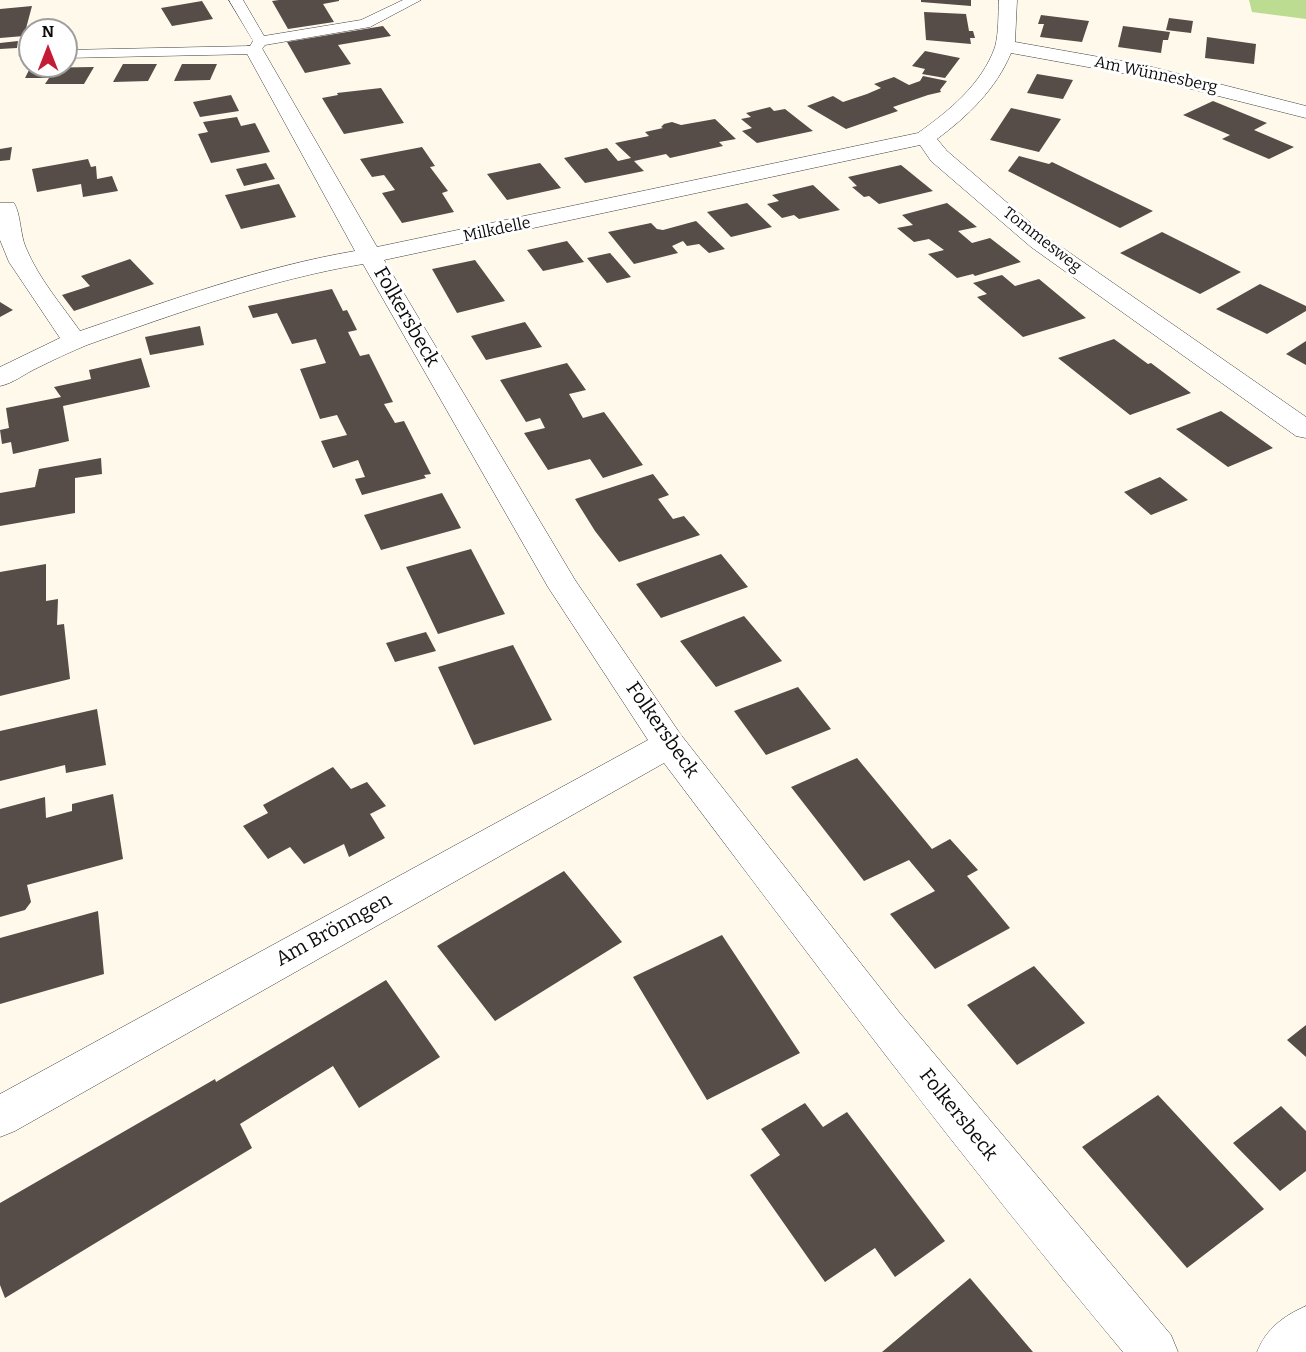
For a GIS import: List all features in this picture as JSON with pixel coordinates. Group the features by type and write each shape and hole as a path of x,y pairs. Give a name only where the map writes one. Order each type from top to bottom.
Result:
{"street":[{"path":"925,138 949,121 972,100 986,80 1004,46 1008,0"},
{"name":"Folkersbeck","path":"257,46 370,256 564,586 669,744 885,1025 1071,1254 1154,1352"},
{"name":"Am Wünnesberg","path":"1004,46 1144,71 1306,112"},
{"name":"Milkdelle","path":"0,378 28,362 75,341 215,293 303,267 370,256 925,138"},
{"name":"Tommesweg","path":"925,138 939,156 1039,242 1306,430"},
{"path":"6,208 6,226 22,268 75,341"},
{"name":"Am Brönngen","path":"0,1117 669,744"},
{"path":"1281,1352 1306,1330"}],"lane":[{"name":"Folkersbeck","path":"236,0 257,46"},
{"path":"78,53 257,46 365,24 414,0"}],"green space":[{"path":"1249,0 1306,0 1306,19 1252,12"}],"building":[{"path":"921,0 971,0 971,6 921,2"},
{"path":"202,1 213,19 172,26 161,8"},
{"path":"272,1 339,1 323,4 334,22 288,29"},
{"path":"32,6 29,18 18,18 18,36 0,38 0,9"},
{"path":"924,12 966,14 969,31 973,31 975,38 970,38 971,44 926,40"},
{"path":"1041,15 1089,21 1082,42 1040,37 1044,24 1038,24"},
{"path":"1169,18 1193,21 1191,33 1166,30"},
{"path":"383,26 391,36 338,45 351,64 305,73 287,42"},
{"path":"1123,26 1170,32 1168,40 1163,40 1161,53 1118,47"},
{"path":"1207,37 1256,44 1254,64 1205,58"},
{"path":"18,41 17,48 0,49 0,43"},
{"path":"925,51 960,58 945,78 922,74 925,69 912,66"},
{"path":"123,64 157,64 148,81 113,82"},
{"path":"182,64 217,64 210,80 174,81"},
{"path":"78,67 94,67 84,84 45,84 49,78 78,78"},
{"path":"1037,74 1073,80 1063,99 1027,93"},
{"path":"923,76 947,81 940,90 941,92 893,107 898,111 846,129 807,106 833,96 843,102 867,94 881,88 874,84 894,77 909,85 920,81"},
{"path":"381,88 404,123 344,134 322,98 338,95 337,93"},
{"path":"231,95 239,111 200,117 193,102"},
{"path":"1213,101 1267,123 1254,130 1294,147 1269,159 1222,139 1230,135 1183,115"},
{"path":"770,107 774,111 785,109 813,131 757,143 742,131 752,128 741,119 751,117 746,113"},
{"path":"1011,108 1061,119 1039,152 990,140"},
{"path":"237,117 241,126 255,123 270,152 211,163 198,134 208,132 203,122"},
{"path":"715,119 736,139 719,142 723,146 670,158 666,154 634,161 644,171 585,183 564,158 607,148 618,161 631,158 615,143 649,136 645,132 663,128 661,127 664,124 672,122 681,125"},
{"path":"12,147 10,160 0,161 0,149"},
{"path":"422,147 435,166 430,167 448,191 442,193 454,212 402,223 382,193 395,190 384,175 372,177 360,159"},
{"path":"1019,156 1049,164 1052,162 1153,211 1120,228 1008,171"},
{"path":"88,159 91,167 96,166 97,179 112,176 118,191 83,197 81,184 37,192 32,169"},
{"path":"266,163 275,179 244,186 236,169"},
{"path":"540,163 561,188 507,200 487,174"},
{"path":"901,165 933,191 879,204 869,196 864,197 852,187 857,186 848,177"},
{"path":"279,184 296,217 241,229 225,195"},
{"path":"813,185 840,210 799,219 794,215 782,218 767,204 779,201 772,195"},
{"path":"747,203 772,227 731,237 707,212"},
{"path":"947,203 977,227 958,231 972,243 990,238 1021,262 975,276 973,274 957,278 928,254 944,250 929,239 914,242 897,228 913,225 902,215"},
{"path":"696,221 725,249 709,253 699,244 687,246 683,241 672,246 678,253 634,264 608,232 651,223 657,229 663,230"},
{"path":"1162,232 1241,272 1200,294 1120,253"},
{"path":"567,241 584,262 543,271 527,250"},
{"path":"610,253 631,277 607,283 587,258"},
{"path":"130,259 154,284 74,311 62,295 90,286 81,276"},
{"path":"475,260 505,301 457,313 432,269"},
{"path":"1002,275 1015,286 1039,279 1086,318 1023,337 977,297 987,294 973,283"},
{"path":"1260,284 1306,306 1306,311 1267,334 1216,309"},
{"path":"332,289 343,311 347,310 357,330 348,332 360,356 369,354 393,402 384,404 395,423 404,421 431,474 424,475 426,478 362,495 355,479 365,477 358,460 333,468 321,441 347,435 337,415 320,419 300,369 326,363 316,339 292,344 277,313 253,318 248,306"},
{"path":"0,302 13,310 0,317"},
{"path":"525,322 542,347 486,360 471,336"},
{"path":"200,326 204,345 150,355 145,337"},
{"path":"1114,339 1191,393 1130,415 1058,358"},
{"path":"1306,341 1306,365 1286,354"},
{"path":"141,358 150,387 63,406 69,441 13,454 11,442 2,444 0,430 9,428 6,408 61,397 54,387 91,379 89,370"},
{"path":"567,363 586,390 569,394 583,418 604,412 643,465 603,478 590,459 548,470 524,433 545,428 540,418 526,422 500,380"},
{"path":"1221,411 1273,448 1228,467 1176,429"},
{"path":"101,458 102,474 75,478 75,513 0,526 0,493 35,487 39,469"},
{"path":"653,474 669,495 658,499 673,519 684,516 700,535 619,562 595,531 575,499"},
{"path":"1160,477 1188,500 1151,515 1124,492"},
{"path":"442,493 461,528 381,550 364,515"},
{"path":"471,549 505,614 438,634 406,567"},
{"path":"721,554 748,587 661,618 636,584"},
{"path":"46,564 46,601 58,599 57,625 64,624 70,679 0,696 0,572"},
{"path":"744,616 782,661 716,687 680,641"},
{"path":"426,632 436,651 395,662 386,643"},
{"path":"513,645 552,720 474,745 438,667"},
{"path":"798,687 831,729 766,755 734,711"},
{"path":"97,709 106,765 66,773 65,765 0,781 0,731"},
{"path":"857,758 932,849 950,839 978,870 967,876 1010,928 935,969 890,914 935,891 909,860 864,881 791,787"},
{"path":"333,767 351,789 367,782 386,806 370,814 385,838 349,857 344,844 304,864 290,847 268,859 243,826 268,813 263,805"},
{"path":"113,794 123,859 27,885 31,902 25,910 0,917 0,809 45,797 46,818 72,811 72,804"},
{"path":"564,871 622,942 495,1021 437,946"},
{"path":"98,911 104,974 0,1004 0,938"},
{"path":"722,935 800,1053 707,1100 633,977"},
{"path":"1034,966 1085,1023 1017,1065 967,1005"},
{"path":"386,980 440,1057 359,1108 333,1066 240,1124 252,1148 5,1298 0,1285 0,1203 215,1079 216,1082"},
{"path":"1306,1025 1306,1057 1287,1040"},
{"path":"1158,1095 1264,1209 1187,1268 1082,1147"},
{"path":"805,1103 823,1127 847,1112 945,1241 895,1277 875,1248 825,1282 750,1175 780,1155 761,1129"},
{"path":"1281,1106 1306,1131 1306,1171 1280,1191 1233,1143"},
{"path":"970,1278 1033,1352 882,1352"}]}
